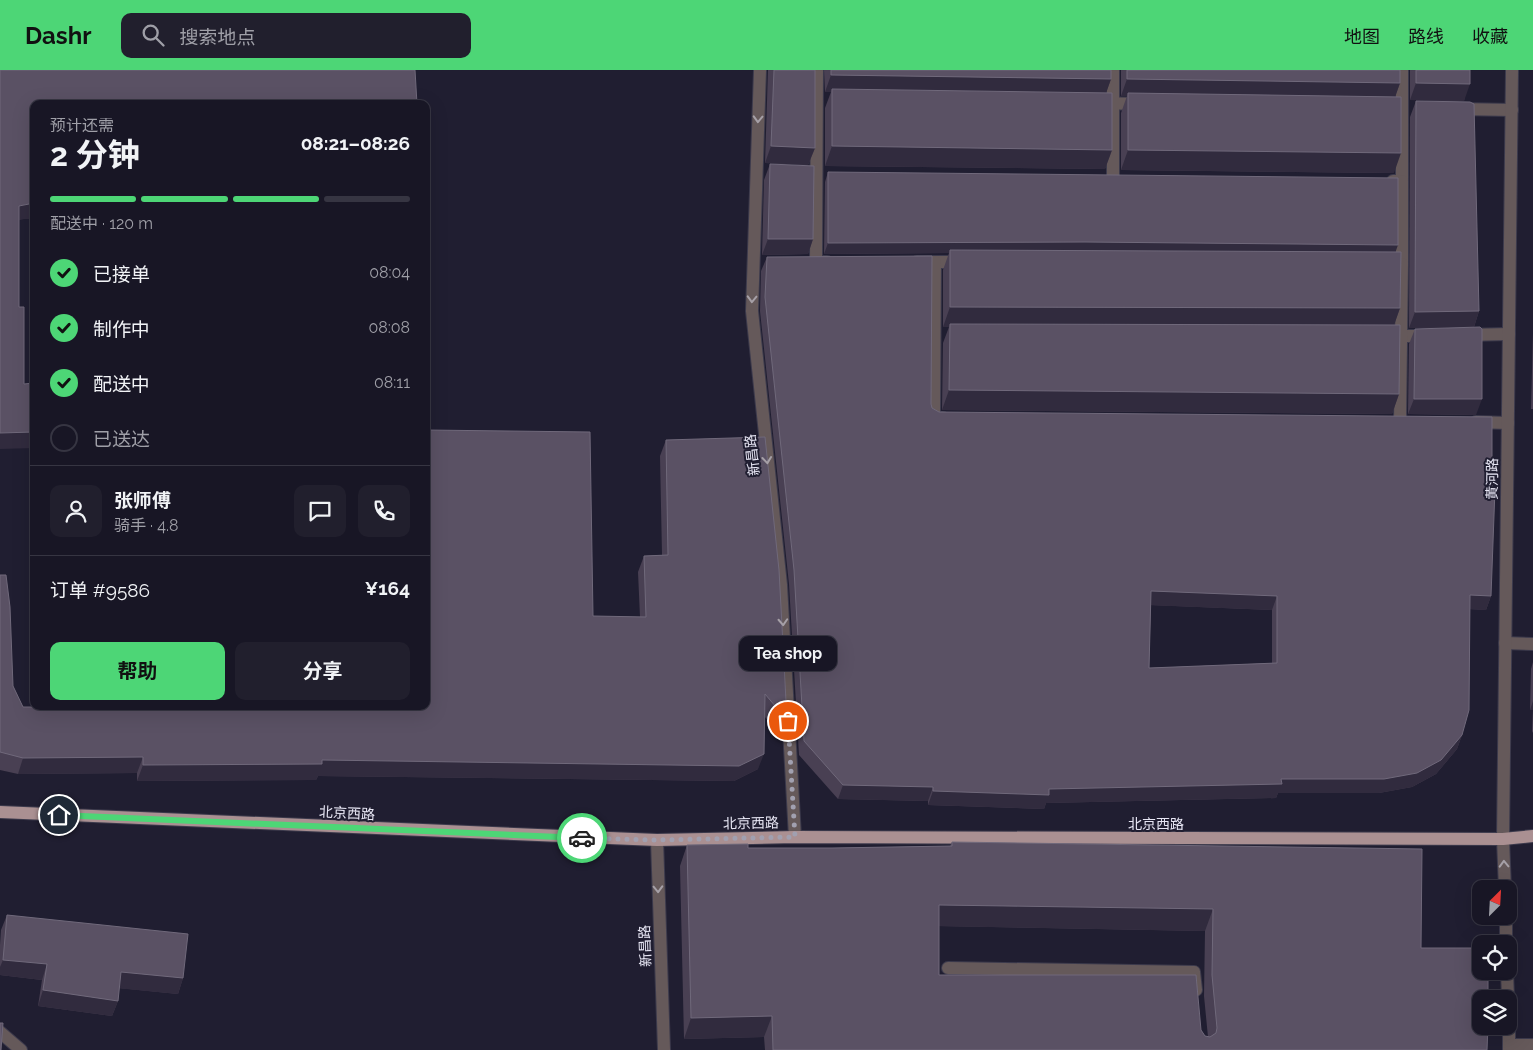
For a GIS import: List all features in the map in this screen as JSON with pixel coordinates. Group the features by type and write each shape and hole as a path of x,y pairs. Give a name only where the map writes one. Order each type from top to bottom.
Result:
{"main road":[{"name":"北京西路","path":"0,812 657,840 795,837 1503,839 1533,836"}],"street":[{"name":"新昌路","path":"760,70 761,171 758,263 752,312 781,585 795,837"},
{"path":"817,70 821,100 812,262 836,262"},
{"path":"1113,70 1113,178"},
{"path":"1400,421 1402,70"},
{"name":"黄河路","path":"1505,880 1503,839 1512,70"},
{"path":"1083,103 1153,104"},
{"path":"1442,108 1512,110"},
{"path":"1382,181 1402,181"},
{"path":"905,262 974,262"},
{"path":"935,262 940,335 934,418 954,418"},
{"path":"1372,264 1402,264"},
{"path":"1371,336 1509,334"},
{"path":"1459,422 1508,423"},
{"path":"1505,643 1533,644"},
{"name":"新昌路","path":"657,840 664,1050"},
{"path":"948,968 1194,972 1197,1001"},
{"path":"0,1032 21,1050"},
{"path":"1510,1035 1510,1048 1533,1045"}],"building":[{"path":"0,70 415,70 417,100 30,100 30,204 19,206 19,307 24,307 24,384 30,383 30,432 0,433"},
{"path":"774,70 815,70 815,148 771,146"},
{"path":"831,70 1111,70 1111,79 831,75"},
{"path":"1127,70 1400,70 1400,83 1127,79"},
{"path":"1416,70 1470,70 1470,84 1416,83"},
{"path":"832,89 1112,93 1112,150 832,146"},
{"path":"1128,93 1401,97 1401,153 1128,150"},
{"path":"1416,101 1470,102 1474,104 1479,311 1415,312"},
{"path":"770,164 814,166 813,239 768,239"},
{"path":"828,172 1398,178 1398,245 1085,242 828,243"},
{"path":"950,250 1401,252 1400,308 950,307"},
{"path":"932,256 931,404 932,408 939,412 1492,417 1492,489 1495,489 1491,596 1470,595 1469,710 1462,735 1441,760 1417,773 1384,779 1281,779 1282,784 1049,789 1049,795 933,791 933,787 843,785 804,741 794,570 765,297 767,257","holes":["1151,591 1277,596 1277,663 1149,668"]},
{"path":"950,324 1400,325 1399,394 949,390"},
{"path":"1480,327 1482,329 1482,399 1414,399 1415,329"},
{"path":"430,430 590,432 593,616 646,617 644,556 668,555 666,440 765,437 779,570 787,720 765,694 764,754 739,766 322,760 322,764 143,765 143,757 23,758 0,752 0,575 6,575 10,607 13,686 23,707 30,707 30,710 430,710"},
{"path":"952,842 1422,849 1421,948 1472,948 1472,980 1488,980 1488,990 1472,990 1472,1035 1488,1035 1487,1050 773,1050 772,1016 691,1018 687,845 748,844 748,848 952,846","holes":["939,905 1213,909 1212,975 1217,1028 1216,1033 1210,1037 1205,1036 1201,1030 1196,975 939,975"]},
{"path":"7,915 188,934 183,978 121,972 118,1001 43,990 47,964 3,960"},
{"path":"0,1023 3,1023 1,1050 0,1050"}],"way so far":[{"path":"582,838 657,840 795,837 788,721"}],"place":[{"name":"Tea shop","path":"788,721"}],"route":[{"path":"59,815 582,838"}]}
